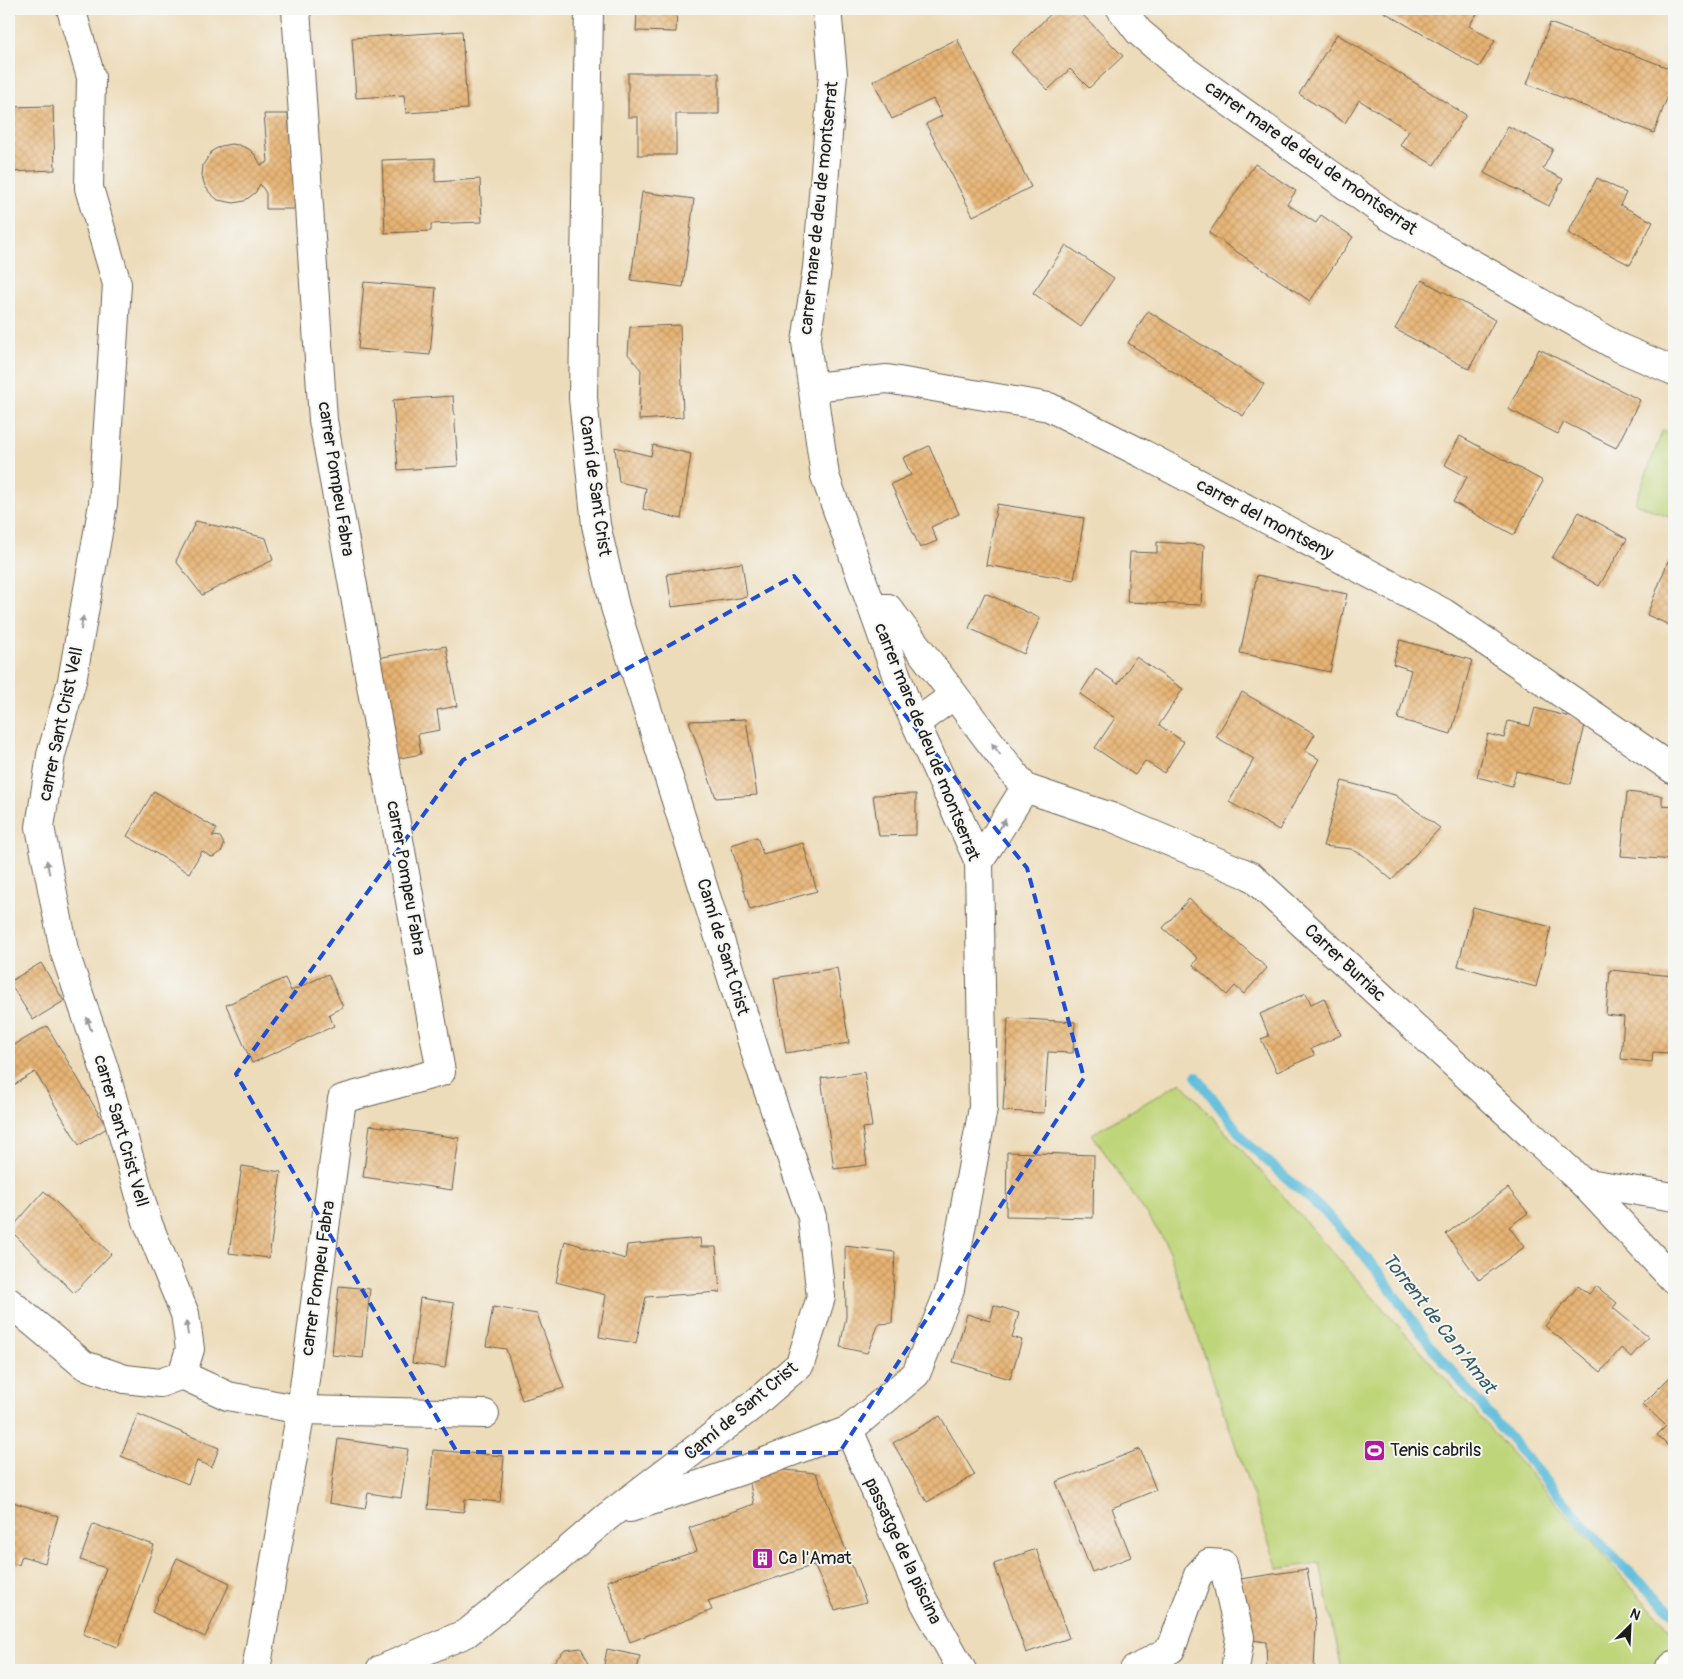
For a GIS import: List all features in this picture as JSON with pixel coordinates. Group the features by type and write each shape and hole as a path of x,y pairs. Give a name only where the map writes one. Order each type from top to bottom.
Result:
{"street":[{"name":"carrer Sant Crist Vell","path":"70,9 91,78 89,188 117,284 103,504 72,681 51,755 40,827 64,950 104,1068 147,1221 185,1314 190,1349 182,1375"},
{"name":"carrer Pompeu Fabra","path":"256,1670 300,1410 342,1099 441,1072 323,420 296,9"},
{"name":"Camí de Sant Crist","path":"380,1670 467,1633 608,1516 752,1406 800,1364 821,1297 812,1217 760,1064 615,607 596,525 583,398 589,9"},
{"name":"carrer mare de deu de montserrat","path":"608,1516 746,1469 849,1430 916,1374 950,1289 982,1108 979,862 906,702 825,476 806,342 817,268 833,74 827,9"},
{"name":"carrer mare de deu de montserrat","path":"1121,9 1139,32 1178,66 1390,217 1620,348 1674,371"},
{"name":"carrer del montseny","path":"813,387 887,380 1049,407 1143,454 1444,613 1674,770"},
{"path":"872,608 888,608 1025,788 979,862"},
{"path":"916,724 954,695"},
{"name":"Carrer Burriac","path":"1025,788 1111,817 1251,876 1582,1182 1674,1280"},
{"path":"1582,1182 1674,1197"},
{"path":"9,1302 84,1365 125,1379 160,1383 182,1375 228,1396 300,1410 485,1414"},
{"name":"passatge de la piscina","path":"849,1430 921,1596 962,1670"},
{"path":"1134,1670 1171,1649 1198,1575 1209,1564 1223,1564 1240,1637 1235,1670"},
{"path":"1668,1670 1674,1665"}],"highlighted area":[{"path":"794,576 1027,868 1084,1078 839,1453 457,1452 236,1074 463,760"}],"green space":[{"path":"1663,430 1674,434 1674,519 1635,503"},
{"name":"Tenis cabrils","path":"1181,1082 1674,1635 1674,1670 1342,1670 1320,1563 1278,1569 1166,1243 1092,1134"}],"building":[{"path":"637,9 677,9 676,32 636,31"},
{"path":"1056,9 1077,9 1123,56 1089,88 1070,69 1048,90 1011,52"},
{"path":"1379,9 1480,9 1469,26 1495,41 1479,67"},
{"path":"1550,23 1674,70 1674,79 1654,133 1527,84"},
{"path":"462,31 467,109 406,113 404,95 356,98 352,38"},
{"path":"1337,34 1466,115 1434,165 1400,145 1409,131 1359,100 1345,123 1299,94"},
{"path":"957,39 1031,187 973,216 926,124 942,116 933,99 892,119 873,81"},
{"path":"628,73 719,73 719,114 676,114 676,155 638,155 638,117 628,117"},
{"path":"53,106 55,170 9,172 9,107"},
{"path":"264,114 288,114 296,209 266,209 266,193 260,184 255,193 244,201 234,203 218,200 205,186 202,176 203,165 212,151 221,146 239,145 249,149 261,165 268,162"},
{"path":"1508,126 1553,149 1543,169 1563,179 1549,206 1484,173"},
{"path":"435,158 435,182 480,179 482,222 431,224 431,231 385,233 382,160"},
{"path":"1255,164 1296,191 1287,204 1316,223 1321,215 1353,237 1310,301 1209,233"},
{"path":"1597,178 1626,193 1620,205 1653,222 1630,265 1568,233"},
{"path":"642,192 694,199 683,287 631,280"},
{"path":"1066,245 1114,278 1081,327 1033,293"},
{"path":"1422,280 1495,320 1469,369 1395,329"},
{"path":"364,282 436,288 430,355 358,349"},
{"path":"1148,311 1264,384 1243,416 1128,343"},
{"path":"680,325 683,417 639,420 641,370 628,354 630,327"},
{"path":"1539,349 1640,400 1616,448 1564,422 1558,434 1508,409"},
{"path":"453,396 458,466 398,470 393,400"},
{"path":"1460,436 1543,481 1514,535 1453,502 1467,477 1445,465"},
{"path":"653,445 691,454 681,519 643,509 646,488 619,482 615,447 651,456"},
{"path":"929,446 959,514 931,527 937,541 920,548 891,484 911,475 903,458"},
{"path":"997,504 1084,518 1074,580 986,565"},
{"path":"1579,512 1627,539 1599,586 1552,558"},
{"path":"196,521 266,538 273,560 202,595 176,561"},
{"path":"1157,542 1204,545 1201,605 1127,602 1130,552 1157,553"},
{"path":"1668,561 1674,564 1674,627 1647,615"},
{"path":"742,563 747,597 672,607 667,574"},
{"path":"1257,575 1347,594 1330,672 1240,653"},
{"path":"985,593 1040,618 1024,654 969,628"},
{"path":"1400,640 1472,660 1451,734 1398,719 1411,670 1393,664"},
{"path":"446,646 457,706 437,710 440,730 418,734 421,754 395,759 377,658"},
{"path":"1136,657 1183,689 1159,725 1184,742 1164,773 1145,761 1135,775 1095,748 1115,718 1080,694 1096,669 1118,684"},
{"path":"1242,692 1315,734 1305,751 1319,759 1279,830 1229,802 1254,759 1216,737"},
{"path":"1535,708 1586,721 1571,784 1516,771 1512,786 1477,777 1488,734 1504,738 1508,721 1530,726"},
{"path":"746,719 757,795 716,798 689,721"},
{"path":"1342,781 1395,795 1440,828 1392,880 1363,855 1351,849 1323,846"},
{"path":"154,791 217,829 212,836 220,837 223,842 224,845 221,852 213,857 202,851 189,873 127,836"},
{"path":"1627,792 1662,796 1662,805 1674,806 1674,860 1621,856"},
{"path":"916,794 916,835 879,836 873,795"},
{"path":"757,837 763,854 803,843 817,891 750,910 731,845"},
{"path":"1189,899 1267,968 1244,994 1235,986 1227,995 1193,965 1198,958 1163,928"},
{"path":"1473,907 1551,927 1536,987 1458,966"},
{"path":"41,963 64,1001 33,1020 9,982"},
{"path":"837,968 849,1043 786,1053 774,978"},
{"path":"1610,970 1674,976 1670,1053 1653,1052 1652,1062 1621,1059 1624,1017 1606,1015"},
{"path":"328,974 343,1007 329,1014 334,1026 252,1063 226,1005 285,978 291,991"},
{"path":"1306,993 1311,1004 1324,998 1341,1035 1311,1049 1315,1055 1277,1072 1261,1039 1269,1036 1260,1014"},
{"path":"1008,1018 1075,1022 1073,1053 1048,1052 1044,1113 1003,1111"},
{"path":"47,1026 107,1128 79,1145 35,1072 9,1088 9,1048"},
{"path":"864,1072 872,1127 862,1128 867,1165 834,1169 821,1078"},
{"path":"370,1125 459,1138 452,1190 363,1177"},
{"path":"1007,1152 1094,1155 1093,1218 1006,1216"},
{"path":"242,1166 281,1172 269,1258 229,1253"},
{"path":"1508,1188 1528,1213 1509,1227 1524,1247 1479,1280 1446,1234"},
{"path":"44,1191 111,1254 74,1293 10,1230"},
{"path":"700,1238 701,1247 716,1247 720,1292 646,1297 636,1343 599,1337 606,1295 556,1282 565,1241 625,1259 627,1245"},
{"path":"845,1246 895,1252 892,1323 879,1324 867,1353 840,1347 846,1317"},
{"path":"339,1286 370,1289 363,1358 332,1355"},
{"path":"1578,1286 1589,1294 1596,1286 1617,1303 1613,1308 1648,1337 1631,1357 1621,1348 1601,1372 1545,1326"},
{"path":"420,1298 454,1303 445,1368 412,1363"},
{"path":"994,1305 1019,1313 1012,1337 1022,1340 1010,1379 953,1362 967,1314 990,1321"},
{"path":"493,1307 537,1314 564,1388 522,1400 506,1349 486,1346"},
{"path":"1674,1373 1674,1452 1657,1435 1666,1426 1643,1404"},
{"path":"138,1414 219,1448 212,1467 197,1461 188,1484 121,1456"},
{"path":"940,1416 975,1475 927,1502 893,1443"},
{"path":"338,1439 408,1449 401,1498 368,1493 365,1509 329,1503"},
{"path":"1140,1449 1156,1490 1112,1508 1131,1557 1092,1572 1056,1482"},
{"path":"433,1450 504,1456 500,1502 465,1499 464,1512 428,1509"},
{"name":"Ca l'Amat","path":"775,1469 816,1473 866,1602 835,1610 814,1565 708,1601 712,1610 630,1642 607,1581 697,1551 689,1528 754,1504 749,1479"},
{"path":"9,1501 58,1516 45,1563 22,1556 19,1565 9,1562"},
{"path":"93,1524 154,1545 118,1647 83,1634 106,1568 80,1560"},
{"path":"1036,1549 1069,1638 1026,1653 994,1564"},
{"path":"177,1558 230,1583 205,1637 152,1612"},
{"path":"1307,1569 1316,1626 1314,1670 1267,1670 1266,1642 1252,1640 1240,1579"},
{"path":"581,1648 593,1670 546,1670 565,1650"},
{"path":"607,1649 640,1656 637,1670 603,1670"}],"waterway":[{"name":"Torrent de Ca n'Amat","path":"1196,1076 1247,1143 1326,1213 1378,1271 1429,1344 1604,1548 1674,1614"}],"place":[{"name":"Tenis cabrils","path":"1374,1450"},
{"name":"Ca l'Amat","path":"762,1558"}]}
